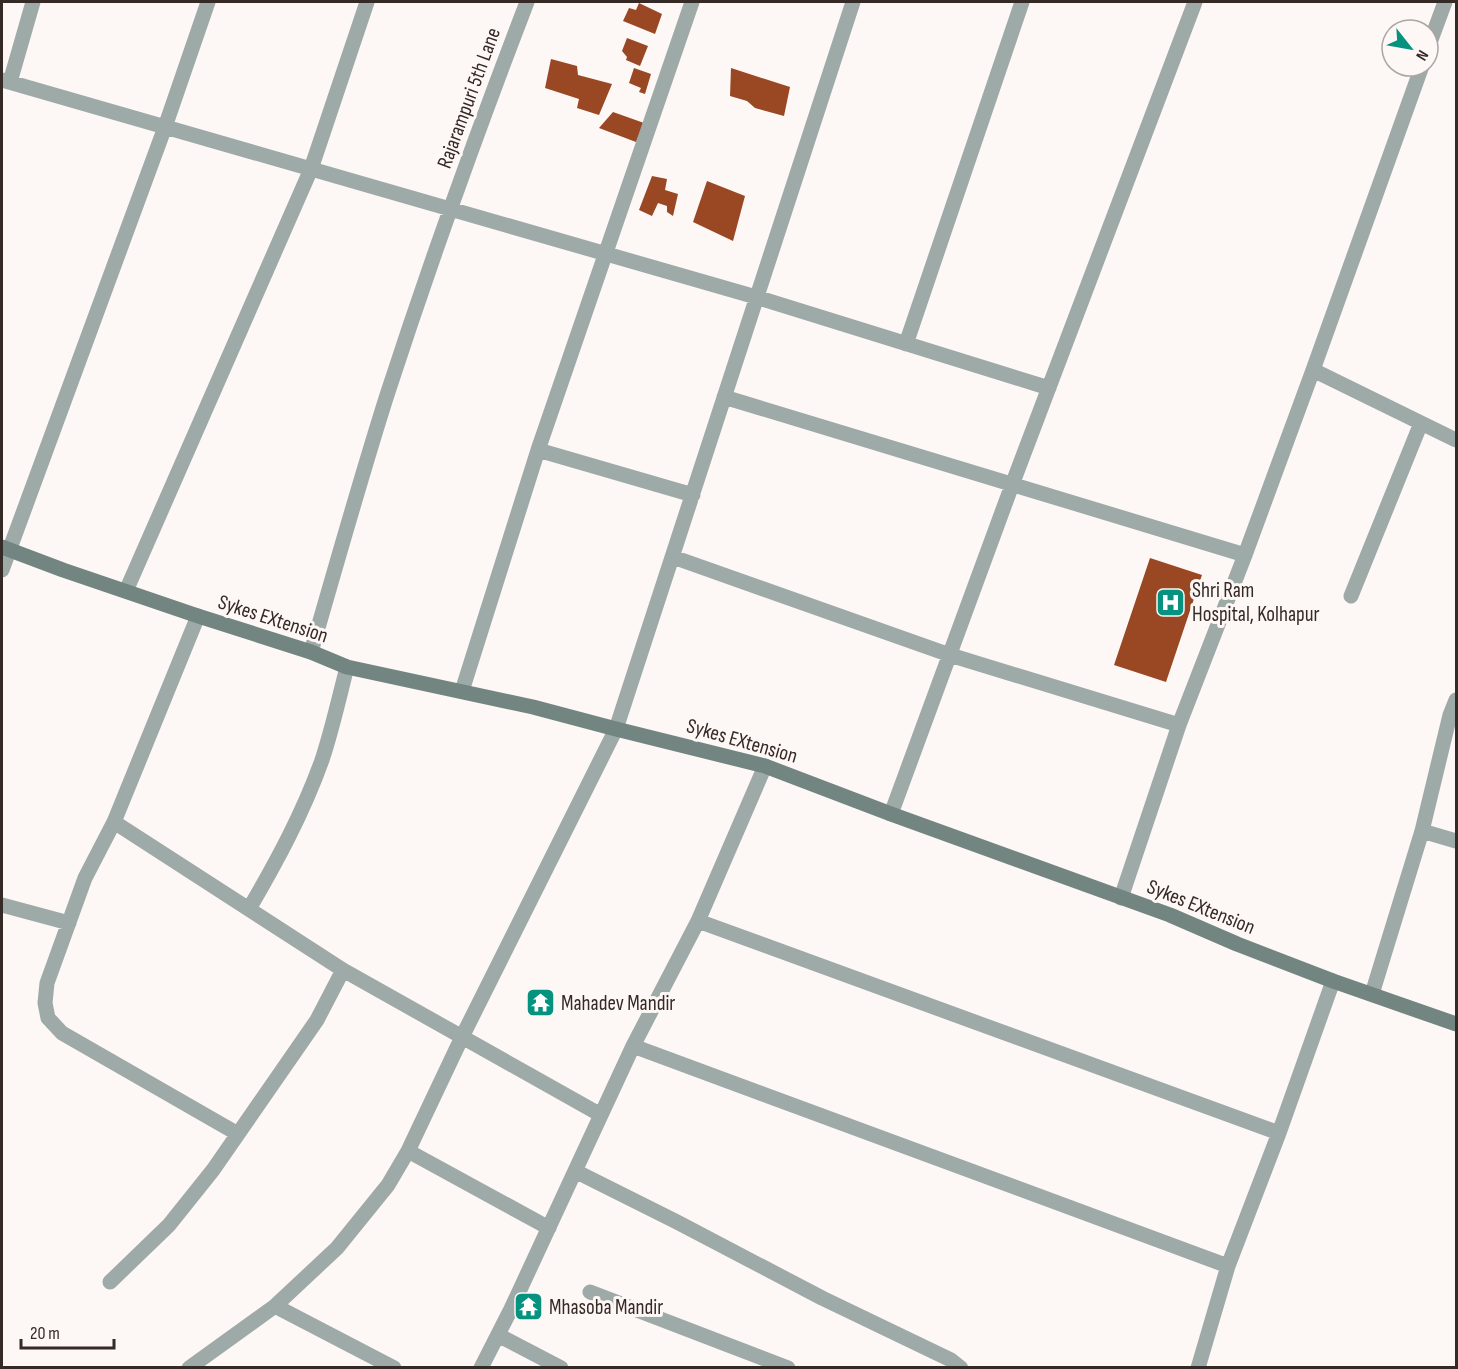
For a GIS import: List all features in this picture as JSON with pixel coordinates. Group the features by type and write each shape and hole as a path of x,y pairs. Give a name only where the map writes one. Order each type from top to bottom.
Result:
{"street":[{"path":"33,2 6,81 756,297 1049,388"},
{"path":"2,570 5,548 165,127 208,2"},
{"path":"126,591 311,169 367,2"},
{"name":"Rajarampuri 5th Lane","path":"311,652 387,396 450,209 527,2"},
{"path":"462,691 538,450 692,2"},
{"path":"189,1368 275,1306 337,1248 388,1185 408,1151 462,1037 616,729 853,2"},
{"path":"906,344 1022,2"},
{"path":"891,814 1012,485 1195,2"},
{"path":"1439,18 1445,2"},
{"path":"1121,898 1179,725 1245,555 1418,78"},
{"path":"1313,370 1456,440"},
{"path":"724,397 1245,555"},
{"path":"1351,596 1421,423"},
{"path":"538,450 693,495"},
{"name":"Sykes EXtension","path":"5,548 198,616 311,652 347,667 532,707 765,766 1170,915 1333,981 1456,1024"},
{"path":"673,557 950,655 1179,725"},
{"path":"198,616 114,822 85,878 47,983 45,1003 48,1018 62,1033 238,1134"},
{"path":"249,909 278,860 303,809 322,759 347,667"},
{"path":"1372,994 1422,831 1456,700"},
{"path":"481,1368 633,1046 698,921 765,766"},
{"path":"114,822 343,970 601,1115"},
{"path":"1422,831 1456,841"},
{"path":"2,905 69,923"},
{"path":"698,921 1279,1133"},
{"path":"110,1282 169,1225 213,1170 317,1020 343,970"},
{"path":"1198,1368 1228,1266 1279,1133 1333,981"},
{"path":"633,1046 1228,1266"},
{"path":"408,1151 549,1228"},
{"path":"575,1171 822,1298 951,1360 962,1368"},
{"path":"590,1292 788,1368"},
{"path":"275,1306 394,1368"},
{"path":"498,1335 561,1368"}],"building":[{"path":"639,3 662,14 655,34 623,21 629,8 636,10"},
{"path":"627,38 648,46 640,66 626,60 627,57 622,51"},
{"path":"551,59 577,66 578,75 612,84 599,115 577,108 579,99 545,88"},
{"path":"634,68 651,74 645,94 639,92 641,88 629,83"},
{"path":"731,68 790,87 784,116 755,108 747,101 730,96"},
{"path":"613,112 644,123 636,142 599,128"},
{"path":"652,176 667,179 665,190 678,194 673,216 667,212 667,206 658,203 652,216 639,210"},
{"path":"707,181 745,196 733,241 693,222"},
{"path":"1150,558 1202,575 1166,682 1114,665"}],"place":[{"name":"Shri Ram Hospital, Kolhapur","path":"1171,602"},
{"name":"Mahadev Mandir","path":"540,1003"},
{"name":"Mhasoba Mandir","path":"528,1307"}]}
